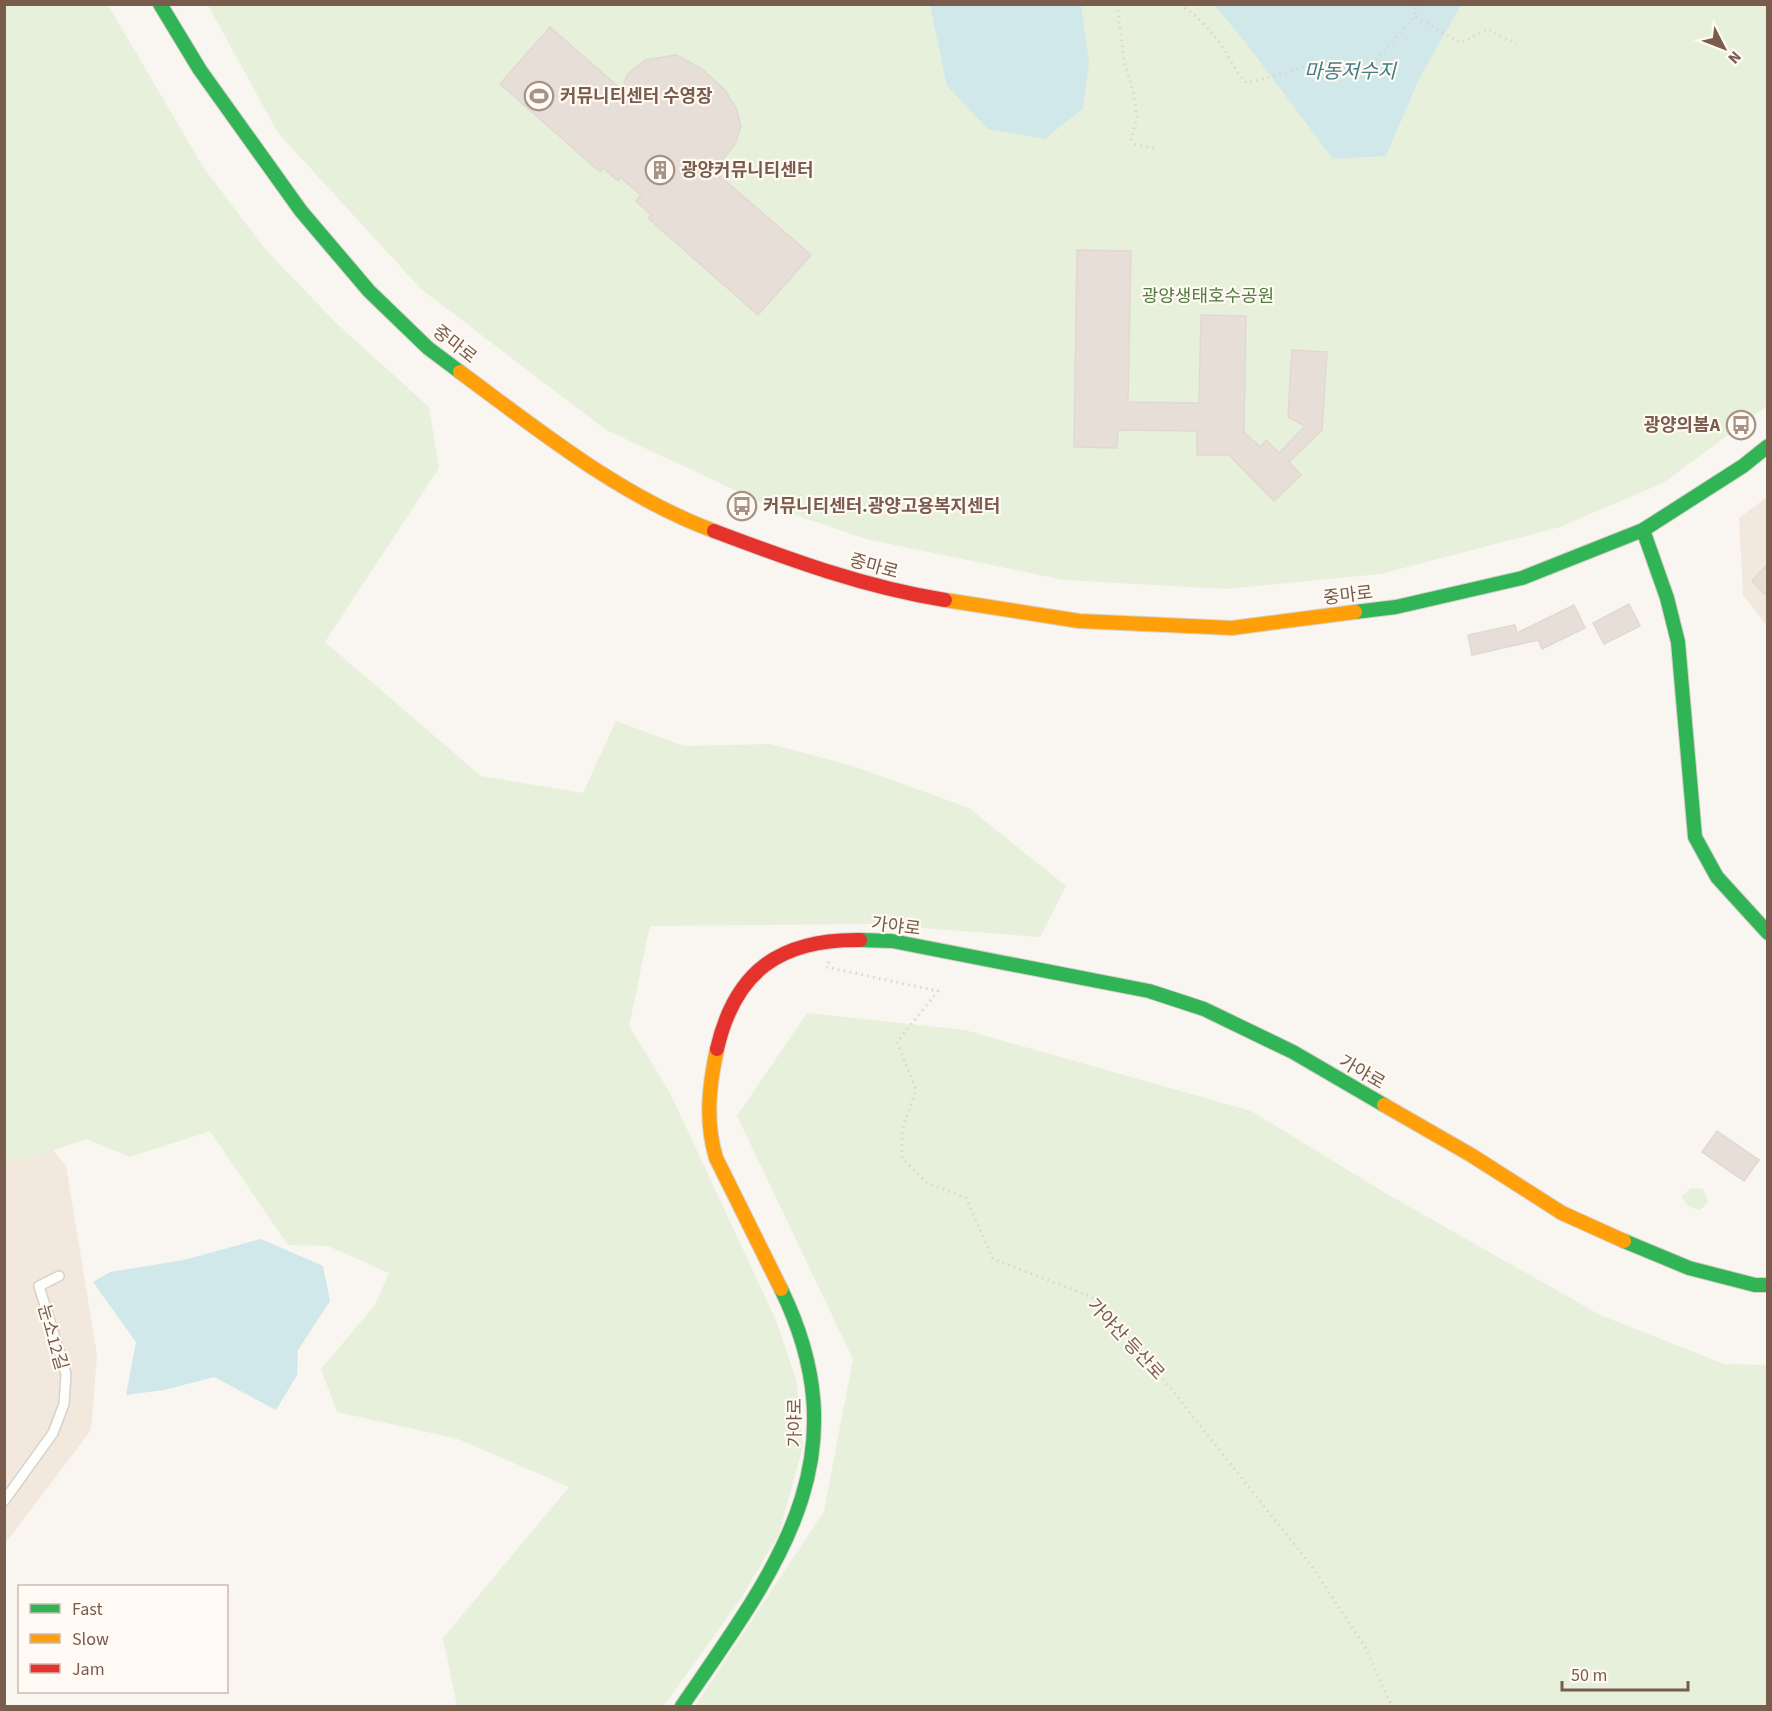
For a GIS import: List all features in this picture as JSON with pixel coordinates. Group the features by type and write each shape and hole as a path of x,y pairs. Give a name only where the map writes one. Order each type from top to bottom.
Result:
{"street":[{"name":"중마로","path":"164,8 200,70 301,211 369,291 428,348 577,459 681,519 821,571 906,594 1079,621 1232,628 1396,607 1522,578 1643,530 1743,466 1767,446"},
{"path":"1643,530 1667,598 1678,642 1695,837 1701,854 1715,878 1767,933"},
{"name":"가야로","path":"682,1707 772,1570 799,1512 811,1471 815,1413 806,1350 784,1296 716,1158 710,1139 708,1117 718,1042 727,1015 757,970 777,957 805,945 843,940 892,941 1149,991 1204,1009 1293,1052 1472,1155 1572,1217 1659,1257 1689,1268 1755,1285 1767,1285"}],"lane":[{"name":"눈소12길","path":"4,1501 53,1433 64,1404 66,1374 39,1286 59,1276"}],"path":[{"path":"1117,4 1125,61 1137,117 1131,139 1135,144 1156,149"},
{"path":"1180,4 1202,20 1247,83 1331,60 1359,80 1415,16 1416,4"},
{"path":"1415,16 1461,43 1488,29 1517,43"},
{"name":"가야산 등산로","path":"843,940 826,967 938,991 897,1042 916,1090 903,1130 902,1158 927,1183 966,1198 993,1259 1092,1297 1145,1356 1313,1568 1365,1647 1392,1707"}],"shaded area":[{"path":"1767,497 1767,626 1743,595 1739,518"},
{"path":"4,1095 66,1165 97,1355 91,1430 5,1544"}],"green space":[{"path":"4,5 108,5 203,167 265,249 337,324 429,407 439,468 325,642 481,776 583,793 616,721 684,746 770,744 853,766 969,808 1066,886 1040,937 870,924 650,926 629,1026 670,1093 775,1318 796,1379 803,1446 779,1534 741,1598 664,1706 457,1706 443,1638 569,1487 458,1439 337,1412 321,1369 375,1305 389,1273 328,1246 288,1245 210,1131 130,1157 87,1139 17,1162 5,1154"},
{"name":"광양생태호수공원","path":"208,5 1767,5 1767,406 1663,483 1560,527 1380,574 1226,589 1064,580 866,539 767,505 606,430 421,289 278,133"},
{"path":"807,1013 965,1030 1251,1111 1387,1194 1600,1315 1724,1364 1767,1365 1767,1706 695,1706 824,1511 853,1359 737,1116"},
{"path":"1691,1188 1703,1189 1708,1202 1700,1210 1690,1207 1681,1197"}],"water":[{"path":"930,5 1081,5 1089,63 1083,108 1045,139 988,129 947,86"},
{"name":"마동저수지","path":"1214,5 1461,5 1419,79 1386,156 1333,159 1246,43"},
{"path":"261,1239 323,1266 330,1301 298,1350 297,1375 276,1410 214,1377 164,1390 126,1395 136,1342 93,1282 110,1272 184,1260"}],"building":[{"name":"광양커뮤니티센터","path":"550,27 622,90 627,75 645,60 676,55 701,68 725,90 737,110 741,127 735,144 714,171 811,255 758,315 648,218 651,215 636,201 641,195 621,178 618,181 603,168 600,172 500,84"},
{"path":"1077,250 1131,251 1128,402 1199,403 1201,315 1246,316 1244,432 1260,447 1266,440 1279,453 1305,426 1288,417 1292,350 1327,352 1322,430 1289,462 1301,475 1274,501 1229,455 1197,455 1197,431 1118,430 1117,448 1074,447"},
{"path":"1767,565 1767,596 1752,581"},
{"path":"1629,604 1640,626 1604,644 1593,623"},
{"path":"1574,605 1585,628 1542,649 1538,640 1472,655 1468,635 1515,625 1517,633"},
{"path":"1717,1131 1759,1160 1744,1181 1702,1152"}],"traffic: fast":[{"path":"160,4 200,70 301,211 369,291 428,348 460,372"},
{"path":"1355,612 1396,607 1522,578 1643,530 1743,466 1768,446"},
{"path":"1643,530 1667,598 1678,642 1695,837 1717,877 1768,933"},
{"path":"860,940 892,941 1149,991 1204,1009 1293,1052 1384,1105"},
{"path":"1624,1241 1689,1268 1755,1285 1768,1285"},
{"path":"682,1706 749,1607 777,1559 798,1510 811,1460 814,1407 804,1350 781,1289"}],"traffic: slow":[{"path":"460,372 613,481 679,517 714,531"},
{"path":"945,600 1079,621 1232,628 1355,612"},
{"path":"717,1049 709,1104 710,1131 716,1158 781,1289"},
{"path":"1384,1105 1471,1155 1562,1213 1624,1241"}],"traffic: jam":[{"path":"714,531 857,580 945,600"},
{"path":"717,1049 725,1022 736,999 749,980 765,965 784,953 806,946 832,941 860,940"}],"place":[{"name":"커뮤니티센터 수영장","path":"539,96"},
{"name":"광양커뮤니티센터","path":"660,170"},
{"name":"광양의봄A","path":"1741,425"},
{"name":"커뮤니티센터.광양고용복지센터","path":"742,506"}]}
